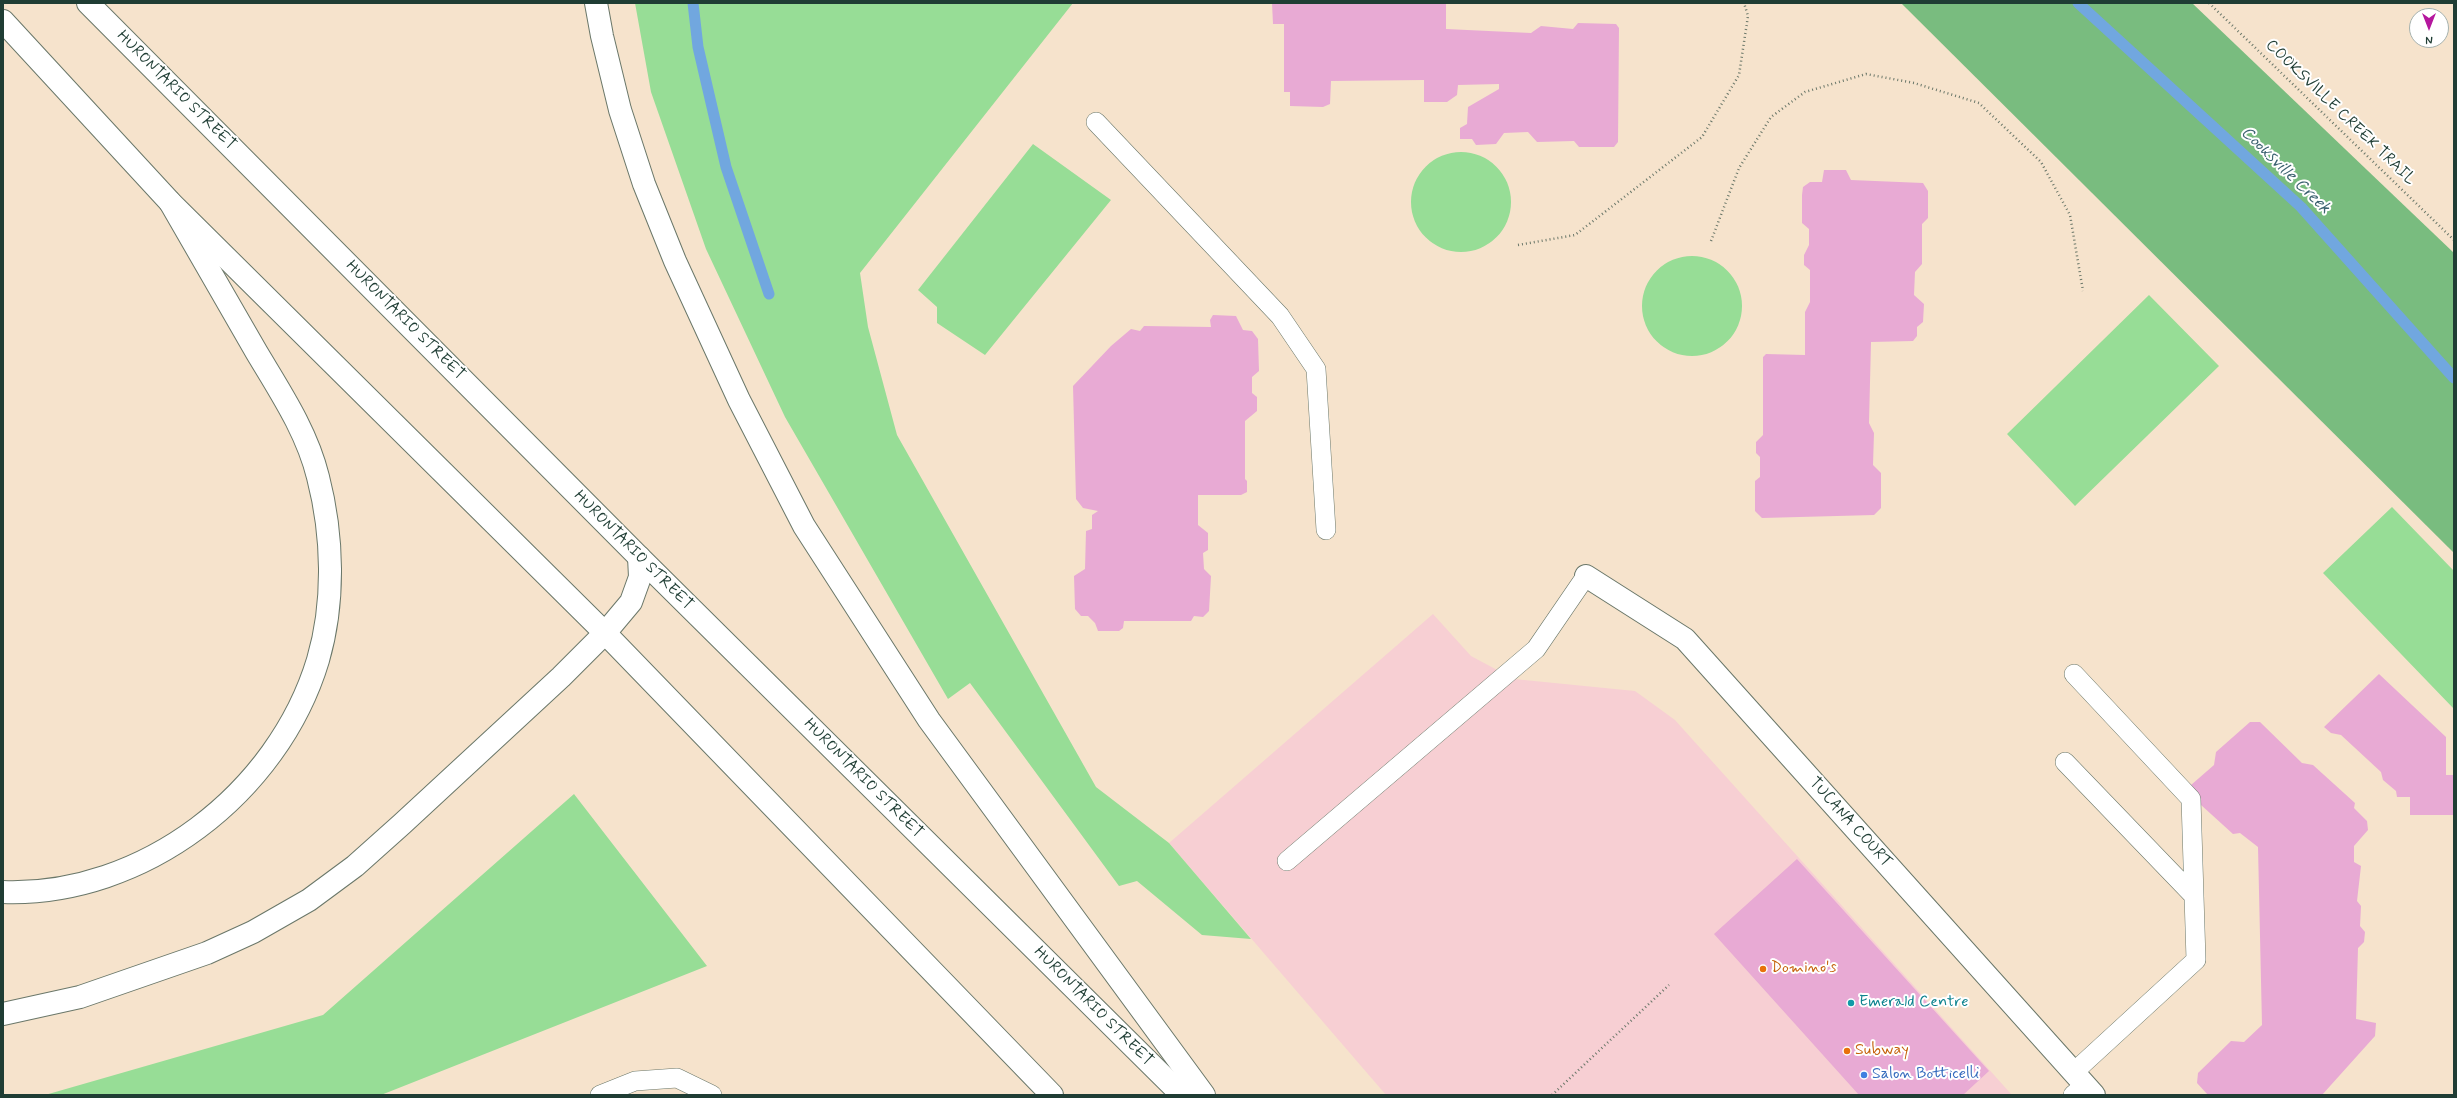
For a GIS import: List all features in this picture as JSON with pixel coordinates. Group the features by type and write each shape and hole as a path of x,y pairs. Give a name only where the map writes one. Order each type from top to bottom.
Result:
{"main road":[{"name":"HURONTARIO STREET","path":"88,3 639,557 1182,1095"},
{"path":"596,3 602,36 620,110 644,184 675,261 739,400 804,526 929,720 1204,1095"},
{"path":"3,21 26,44 170,202 605,633 1052,1095"},
{"path":"3,892 51,890 97,881 143,862 204,824 230,800 273,750 295,716 311,680 322,646 329,586 329,550 318,475 302,433 283,393 170,202"},
{"path":"3,1014 80,997 200,956 253,932 309,900 355,866 402,824 605,633 631,602 640,577 639,557"},
{"name":"TUCANA COURT","path":"1586,576 1685,639 2082,1087"}],"lane":[{"path":"1096,122 1280,316 1316,369 1326,530"},
{"path":"1287,861 1536,649 1586,576"},
{"path":"2074,674 2190,799 2196,960 2082,1087"},
{"path":"2065,762 2194,896"},
{"path":"600,1095 635,1081 677,1078 712,1095"}],"path":[{"path":"1518,245 1575,235 1702,137 1739,75 1748,16 1744,3"},
{"name":"COOKSVILLE CREEK TRAIL","path":"2208,3 2454,240"},
{"path":"1711,242 1739,168 1771,117 1805,92 1866,74 1914,83 1979,103 2041,162 2070,215 2083,291"},
{"path":"1552,1095 1669,985"}],"shaded area":[{"path":"1433,614 1471,656 1514,679 1635,691 1675,720 2012,1095 1386,1095 1169,843"}],"green space":[{"path":"635,3 1073,3 860,273 868,327 897,435 1096,787 1169,843 1251,939 1202,935 1137,881 1119,886 970,683 948,699 785,417 706,249 651,92"},
{"path":"1901,3 2192,3 2454,253 2454,553"},
{"path":"1033,144 1111,200 985,355 937,323 937,307 918,290"},
{"path":"1461,152 1471,153 1489,160 1503,174 1510,192 1510,212 1503,230 1489,244 1471,251 1461,252 1451,251 1433,244 1419,230 1412,212 1411,202 1412,192 1419,174 1433,160 1451,153"},
{"path":"1692,256 1702,257 1720,264 1734,278 1741,296 1741,316 1734,334 1720,348 1702,355 1692,356 1682,355 1664,348 1650,334 1643,316 1642,306 1643,296 1650,278 1664,264 1682,257"},
{"path":"2149,295 2219,366 2075,506 2007,434"},
{"path":"2392,507 2454,571 2454,709 2323,573"},
{"path":"574,794 707,966 381,1095 45,1095 323,1015"}],"building":[{"path":"1272,3 1446,3 1446,29 1531,33 1541,26 1573,29 1578,23 1616,24 1619,28 1618,142 1614,147 1579,147 1574,141 1537,142 1528,132 1504,133 1496,144 1476,145 1472,139 1460,139 1460,128 1467,124 1468,107 1499,89 1499,84 1458,85 1457,95 1447,102 1424,102 1424,80 1331,81 1330,104 1323,107 1290,106 1290,92 1284,92 1284,24 1273,24"},
{"path":"1824,170 1846,170 1851,180 1923,183 1928,191 1928,218 1922,224 1922,264 1915,272 1914,295 1924,304 1923,322 1917,327 1917,336 1913,341 1871,342 1869,423 1874,433 1873,465 1881,473 1881,508 1874,515 1762,518 1755,511 1755,481 1760,477 1760,457 1756,453 1756,442 1763,435 1763,357 1766,354 1805,355 1805,312 1810,302 1810,270 1804,265 1804,255 1809,245 1809,229 1802,223 1802,195 1803,187 1810,182 1822,182"},
{"path":"1213,315 1236,316 1243,330 1252,331 1258,339 1259,371 1252,377 1252,393 1257,397 1257,411 1245,421 1245,479 1247,481 1247,492 1241,495 1198,495 1198,525 1208,533 1208,550 1203,553 1204,569 1211,576 1209,611 1203,617 1194,616 1191,621 1124,621 1123,628 1119,631 1098,631 1095,623 1088,616 1081,616 1075,609 1074,576 1085,569 1086,531 1092,529 1092,515 1098,511 1083,508 1076,499 1073,386 1111,346 1131,329 1140,331 1144,326 1211,327 1210,320"},
{"path":"2379,674 2446,737 2446,775 2454,775 2454,815 2410,815 2410,797 2397,797 2396,791 2383,780 2381,772 2341,735 2331,733 2324,727"},
{"path":"2250,722 2260,722 2302,763 2313,765 2355,803 2354,808 2367,821 2368,830 2354,846 2354,862 2361,866 2357,901 2361,906 2360,926 2365,932 2364,942 2358,948 2356,1019 2376,1023 2375,1036 2322,1095 2208,1095 2197,1083 2198,1073 2231,1041 2244,1042 2262,1025 2258,847 2240,833 2233,834 2190,795 2191,785 2214,765 2216,752"},
{"name":"Emerald Centre","path":"1797,859 1989,1071 1963,1095 1859,1095 1714,934"}],"waterway":[{"path":"693,3 698,47 726,167 769,294"},
{"name":"Cooksville Creek","path":"2078,3 2301,207 2454,378"}],"place":[{"name":"Domino's","path":"1763,969"},
{"name":"Emerald Centre","path":"1851,1003"},
{"name":"Subway","path":"1847,1051"},
{"name":"Salon Botticelli","path":"1864,1075"}]}
